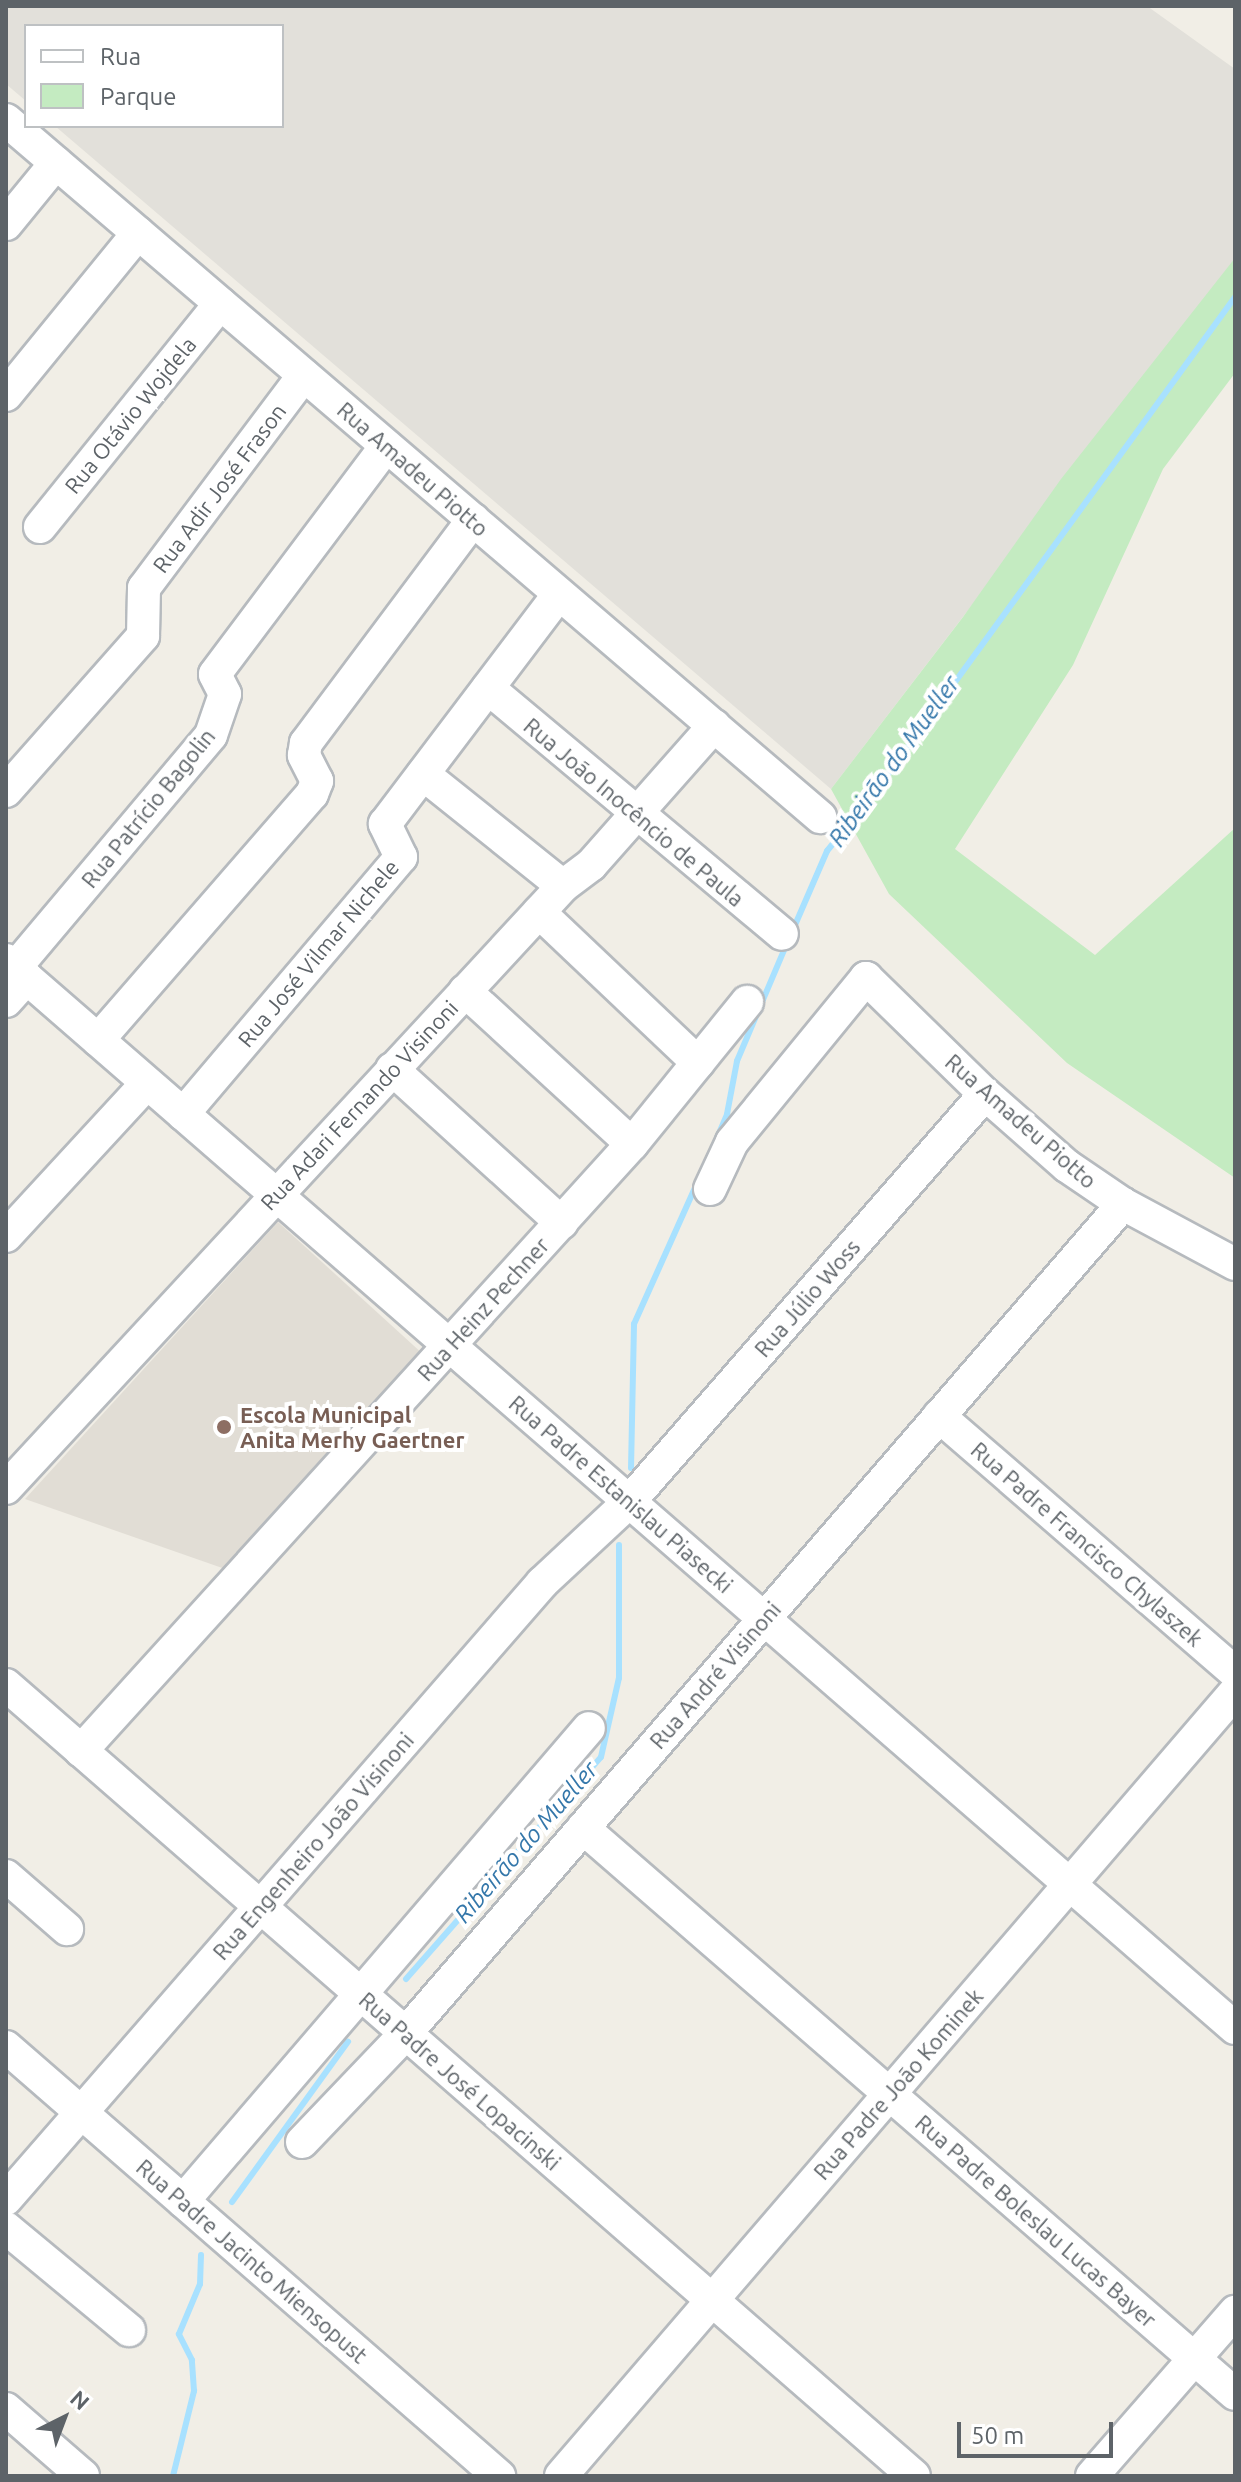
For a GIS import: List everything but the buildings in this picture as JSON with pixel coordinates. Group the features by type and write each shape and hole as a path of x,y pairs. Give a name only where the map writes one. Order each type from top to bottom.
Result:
{"street":[{"name":"Rua Amadeu Piotto","path":"6,120 820,817"},
{"path":"6,224 56,163"},
{"path":"6,395 138,233"},
{"name":"Rua Otávio Wojdela","path":"40,527 220,304"},
{"name":"Rua Adir José Frason","path":"6,791 143,636 144,588 304,375"},
{"name":"Rua Patrício Bagolin","path":"14,977 201,749 218,719 225,694 215,674 386,446"},
{"path":"98,1040 312,794 317,781 304,755 306,743 473,520"},
{"name":"Rua José Vilmar Nichele","path":"183,1114 401,857 385,824 559,594"},
{"name":"Rua João Inocêncio de Paula","path":"488,688 635,815 782,934"},
{"name":"Rua Adari Fernando Visinoni","path":"6,1488 563,886 591,865 714,726"},
{"path":"423,774 563,886"},
{"path":"539,912 698,1063"},
{"name":"Rua Padre Estanislau Piasecki","path":"14,977 98,1040 1235,2028"},
{"name":"Rua Amadeu Piotto","path":"710,1189 732,1142 866,978 985,1094 1067,1166 1123,1204 1235,1264"},
{"path":"465,991 632,1144"},
{"name":"Rua Heinz Pechner","path":"81,1751 562,1223 632,1144 747,1002"},
{"path":"392,1069 562,1223"},
{"path":"6,1236 147,1083"},
{"name":"Rua Júlio Woss","path":"629,1502 985,1094"},
{"name":"Rua André Visinoni","path":"302,2142 406,2033 1123,1204"},
{"name":"Rua Padre Francisco Chylaszek","path":"939,1416 1235,1672"},
{"name":"Rua Engenheiro João Visinoni","path":"6,2199 552,1572 629,1502"},
{"name":"Rua Padre José Lopacinski","path":"6,1685 914,2476"},
{"name":"Rua Padre João Kominek","path":"561,2476 1235,1692"},
{"path":"183,2201 589,1728"},
{"name":"Rua Padre Boleslau Lucas Bayer","path":"583,1828 1235,2394"},
{"path":"6,1876 67,1929"},
{"name":"Rua Padre Jacinto Miensopust","path":"6,2047 499,2476"},
{"path":"6,2228 129,2330"},
{"path":"1092,2476 1235,2312"},
{"path":"6,2409 70,2472"}],"shaded area":[{"path":"6,6 1147,6 1235,69 1235,262 831,789 57,128 284,128 284,24 24,24 24,99 6,84"},
{"name":"Escola Municipal Anita Merhy Gaertner","path":"278,1222 424,1355 228,1570 25,1499"}],"green space":[{"path":"1235,258 1235,373 1163,469 1073,665 955,849 1095,955 1235,828 1235,1178 1067,1063 889,894 831,789 963,617 1061,479"}],"waterway":[{"name":"Ribeirão do Mueller","path":"792,932 827,851 875,792 1235,297"},
{"name":"Ribeirão do Mueller","path":"717,1138 727,1114 737,1061 787,943"},
{"name":"Ribeirão do Mueller","path":"631,1468 634,1324 698,1181"},
{"name":"Ribeirão do Mueller","path":"406,1979 601,1757 619,1678 619,1545"},
{"name":"Ribeirão do Mueller","path":"232,2202 348,2042"},
{"name":"Ribeirão do Mueller","path":"173,2476 194,2391 192,2360 179,2334 200,2284 201,2255"}],"place":[{"name":"Escola Municipal Anita Merhy Gaertner","path":"224,1427"}]}
